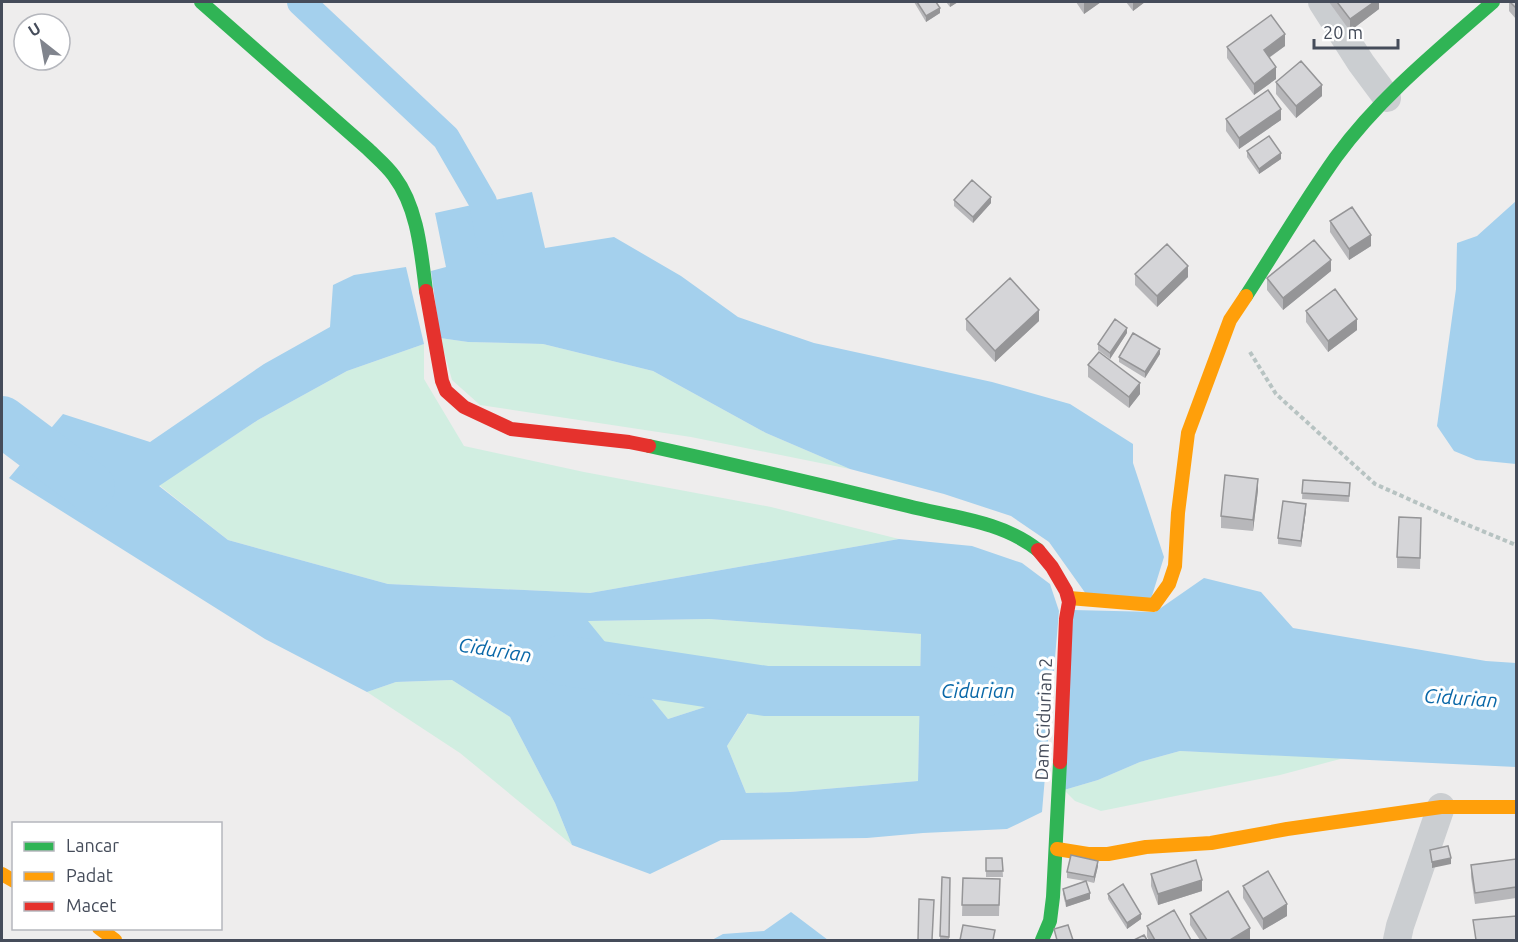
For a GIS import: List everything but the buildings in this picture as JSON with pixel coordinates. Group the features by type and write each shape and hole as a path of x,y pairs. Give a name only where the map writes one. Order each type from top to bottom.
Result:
{"street":[{"path":"201,2 368,149 393,174 404,191 420,240 428,306 442,381 446,391 464,407 511,429 639,444 795,478 936,513 954,515 1004,532 1040,552 1057,575 1069,598 1154,605 1169,584 1175,566 1178,513 1188,434 1230,321 1337,156 1387,98 1420,65 1493,2"},
{"path":"1322,2 1361,63 1387,98"},
{"name":"Dam Cidurian 2","path":"1042,940 1051,921 1057,849 1066,620 1069,598"},
{"path":"1057,849 1088,854 1108,854 1146,847 1211,843 1319,824 1441,807 1516,807"},
{"path":"1397,940 1441,807"},
{"path":"102,930 115,940"}],"path":[{"path":"1230,321 1276,394 1375,484 1451,519 1516,544"}],"green space":[{"path":"440,338 468,342 543,344 653,371 766,433 850,469 691,437 480,405 452,380"},
{"path":"424,344 424,379 464,446 584,472 771,507 899,539 590,593 388,584 228,540 159,485 258,420 347,371"},
{"path":"709,619 921,634 918,781 790,792 746,793 727,746 756,701 733,698 668,719 587,621"},
{"path":"452,680 510,717 555,803 572,845 460,753 367,692 396,682"},
{"path":"1180,751 1344,758 1280,775 1101,811 1075,801 1064,790 1098,780 1140,762"}],"water":[{"path":"532,192 545,248 614,237 681,276 738,317 814,343 992,382 1070,404 1133,444 1133,463 1164,557 1151,599 1086,594 1049,542 1011,516 944,494 850,469 766,433 653,371 543,344 468,342 440,338 431,271 446,267 435,213"},
{"path":"1516,201 1516,464 1476,460 1454,451 1437,426 1456,289 1457,243 1477,236"},
{"path":"406,267 424,344 347,371 258,420 159,486 228,540 388,584 590,593 899,539 972,546 1022,563 1050,584 1059,611 1042,812 1007,829 867,838 721,840 650,874 572,845 555,803 510,717 452,680 396,682 367,692 265,639 9,478 63,414 150,442 264,364 330,327 333,285 354,275","holes":["709,619 921,634 918,781 790,792 746,793 727,746 756,700 733,698 668,719 588,621"]},
{"path":"1204,578 1261,592 1293,628 1486,661 1516,663 1516,767 1180,751 1140,762 1098,780 1064,790 1073,610 1155,612"},
{"path":"791,912 828,940 712,940 723,934 764,931"}],"waterway":[{"path":"301,2 446,138 483,202 490,241"},
{"name":"Cidurian","path":"2,421 90,487"},
{"name":"Cidurian","path":"561,660 766,691 988,691"}],"traffic: fast":[{"path":"201,2 368,149 391,172 402,189 413,216 426,291"},
{"path":"1246,296 1313,191 1353,135 1410,75 1493,2"},
{"path":"649,446 976,521 1009,532 1038,550"},
{"path":"1042,940 1050,921 1053,897 1060,762"}],"traffic: slow":[{"path":"1069,598 1154,605 1169,584 1175,566 1178,513 1188,433 1230,320 1246,296"},
{"path":"1057,849 1088,854 1108,854 1146,847 1211,843 1287,829 1441,807 1516,807"},
{"path":"2,874 12,880"},
{"path":"102,930 115,940"}],"traffic: jam":[{"path":"426,291 442,381 446,391 464,407 511,429 649,446"},
{"path":"1038,550 1052,567 1066,591 1069,602 1066,619 1060,762"}]}
